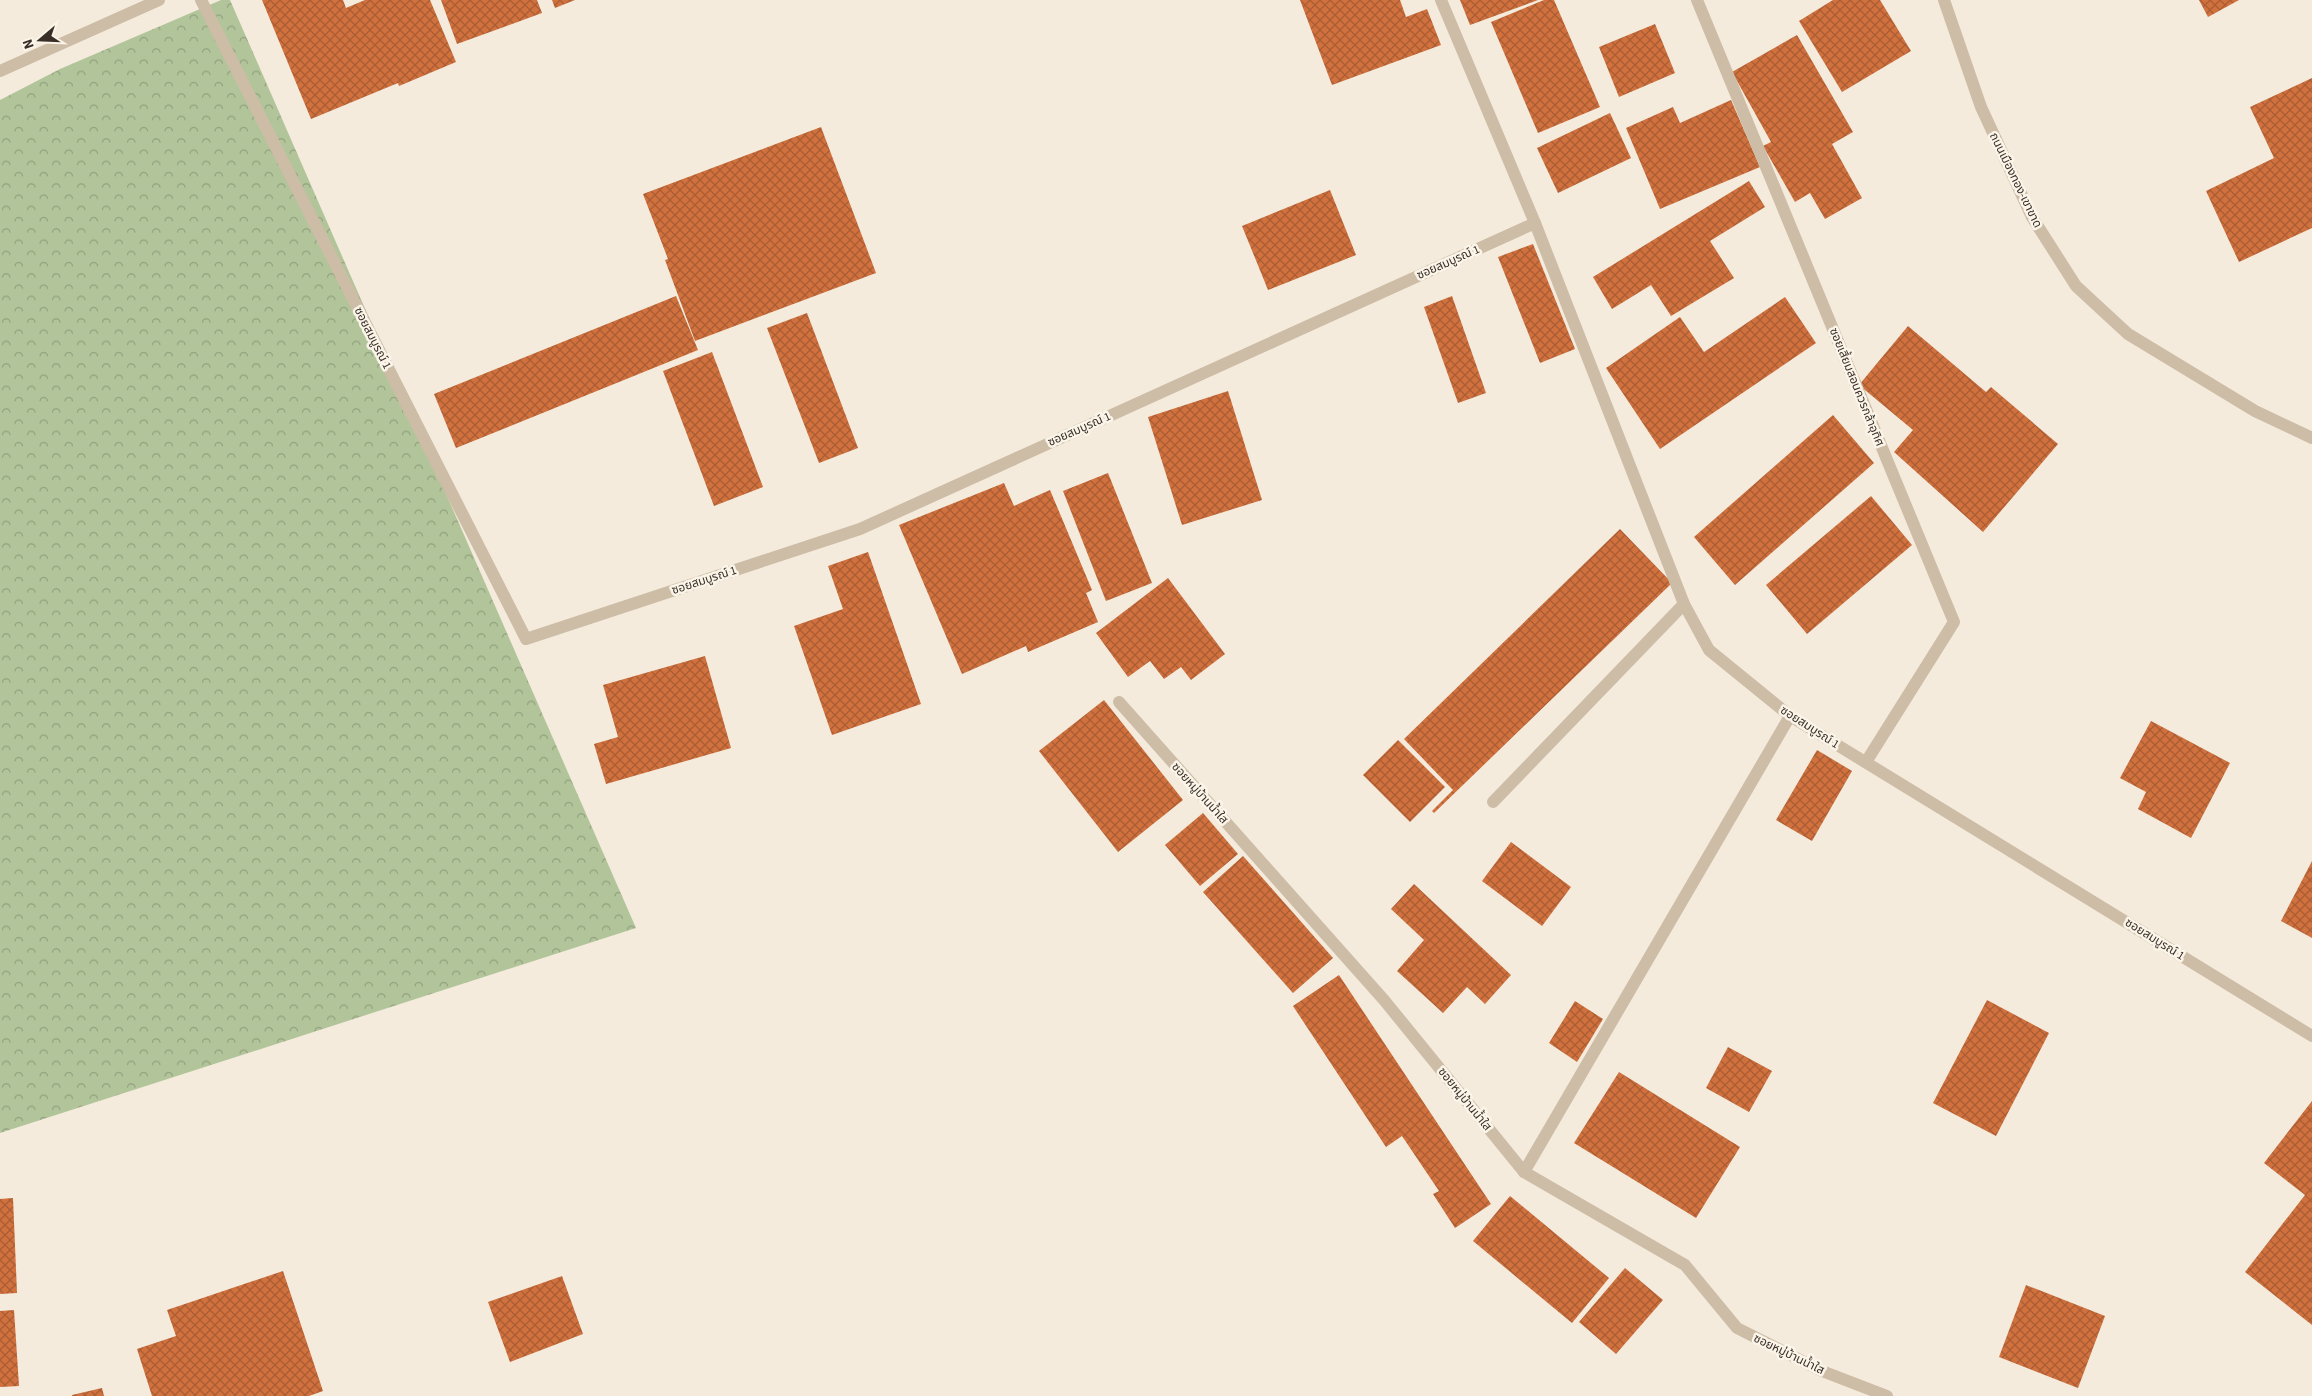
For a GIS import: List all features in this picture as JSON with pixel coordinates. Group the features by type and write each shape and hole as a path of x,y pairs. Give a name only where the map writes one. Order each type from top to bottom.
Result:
{"street":[{"path":"0,71 158,0"},
{"name":"ซอยสมบูรณ์ 1","path":"201,0 526,639 860,529 1534,223"},
{"name":"ซอยสมบูรณ์ 1","path":"1441,0 1534,223 1684,604 1708,650 1790,716 2312,1036"},
{"name":"ซอยเสี้ยมสอนควรกล้าอุทิศ","path":"1697,0 1954,622 1866,762"},
{"name":"ถนนเมืองทอง-เขาขาด","path":"1944,0 1985,116 2032,218 2076,286 2128,334 2255,411 2312,438"},
{"path":"1493,802 1684,604"},
{"name":"ซอยหมู่บ้านน้ำใส","path":"1119,702 1384,1000 1524,1172 1685,1265 1737,1328 1822,1371 1887,1396"},
{"path":"1524,1172 1790,716"}],"green space":[{"path":"221,0 230,0 636,928 0,1133 0,100 60,69"}],"building":[{"path":"262,0 343,0 346,8 365,0 430,0 456,62 399,86 398,83 311,119"},
{"path":"441,0 537,0 542,13 457,44"},
{"path":"552,0 575,0 555,8"},
{"path":"1300,0 1400,0 1406,17 1427,9 1441,45 1332,85"},
{"path":"1460,0 1538,0 1470,25"},
{"path":"1544,0 1554,0 1600,107 1538,133 1491,22"},
{"path":"1833,0 1880,0 1911,51 1842,92 1799,21"},
{"path":"2199,0 2239,0 2208,17"},
{"path":"1655,24 1675,73 1619,97 1599,47"},
{"path":"1797,35 1853,132 1832,144 1862,198 1825,219 1810,193 1795,202 1763,146 1771,142 1732,72"},
{"path":"2312,78 2312,228 2239,262 2206,191 2274,158 2250,107"},
{"path":"1731,100 1760,167 1660,209 1626,128 1673,107 1680,123"},
{"path":"1610,113 1631,158 1558,193 1537,148"},
{"path":"821,127 876,273 695,341 665,260 668,259 643,194"},
{"path":"1749,181 1765,207 1710,241 1734,278 1671,316 1651,285 1612,309 1593,277"},
{"path":"1330,190 1356,255 1268,290 1242,226"},
{"path":"1533,244 1575,349 1540,363 1498,257"},
{"path":"676,296 698,350 456,448 434,394"},
{"path":"1452,296 1486,393 1458,403 1424,307"},
{"path":"1785,297 1816,343 1660,449 1606,368 1680,317 1704,352"},
{"path":"807,313 858,448 819,463 767,328"},
{"path":"1908,326 1986,392 1991,387 2058,444 1983,532 1894,452 1913,430 1859,385"},
{"path":"712,352 763,487 714,506 663,371"},
{"path":"1228,391 1262,500 1182,525 1148,417"},
{"path":"1833,415 1874,463 1735,585 1694,537"},
{"path":"1108,473 1152,583 1106,601 1063,491"},
{"path":"1004,483 1014,506 1050,490 1092,590 1086,593 1098,622 1028,652 1026,646 962,674 899,525"},
{"path":"1871,496 1912,545 1807,634 1766,585"},
{"path":"1620,529 1672,583 1434,813 1432,811 1453,790 1404,739"},
{"path":"868,552 921,704 832,735 794,626 843,609 828,566"},
{"path":"1168,578 1225,654 1191,680 1181,667 1164,679 1150,661 1128,677 1096,633"},
{"path":"705,656 731,748 606,784 594,744 618,737 603,685"},
{"path":"1104,700 1183,800 1118,852 1039,751"},
{"path":"2151,721 2230,763 2191,838 2138,809 2146,792 2120,778"},
{"path":"1398,740 1445,787 1410,822 1363,775"},
{"path":"1817,750 1852,771 1812,841 1776,820"},
{"path":"1203,813 1238,854 1200,886 1165,845"},
{"path":"1511,842 1571,887 1542,926 1482,881"},
{"path":"1243,856 1333,958 1293,993 1203,892"},
{"path":"2312,861 2312,938 2281,921"},
{"path":"1414,884 1511,975 1485,1004 1467,987 1443,1013 1397,971 1424,940 1391,909"},
{"path":"1339,975 1491,1204 1455,1228 1433,1194 1439,1191 1402,1136 1386,1147 1293,1006"},
{"path":"1987,1000 2049,1033 1996,1136 1933,1103"},
{"path":"1575,1001 1603,1019 1577,1062 1549,1043"},
{"path":"1728,1047 1772,1071 1749,1112 1706,1088"},
{"path":"1619,1072 1740,1147 1696,1218 1574,1143"},
{"path":"2312,1101 2312,1325 2245,1272 2305,1195 2264,1163"},
{"path":"1510,1196 1609,1278 1572,1323 1473,1241"},
{"path":"13,1198 17,1293 0,1294 0,1199"},
{"path":"1625,1268 1663,1300 1616,1354 1579,1322"},
{"path":"283,1271 323,1391 309,1396 152,1396 137,1349 176,1336 167,1310"},
{"path":"562,1276 583,1334 510,1362 488,1302"},
{"path":"2026,1285 2105,1316 2078,1388 1999,1357"},
{"path":"14,1310 19,1386 0,1387 0,1311"},
{"path":"102,1388 104,1396 72,1396 72,1395"}]}
